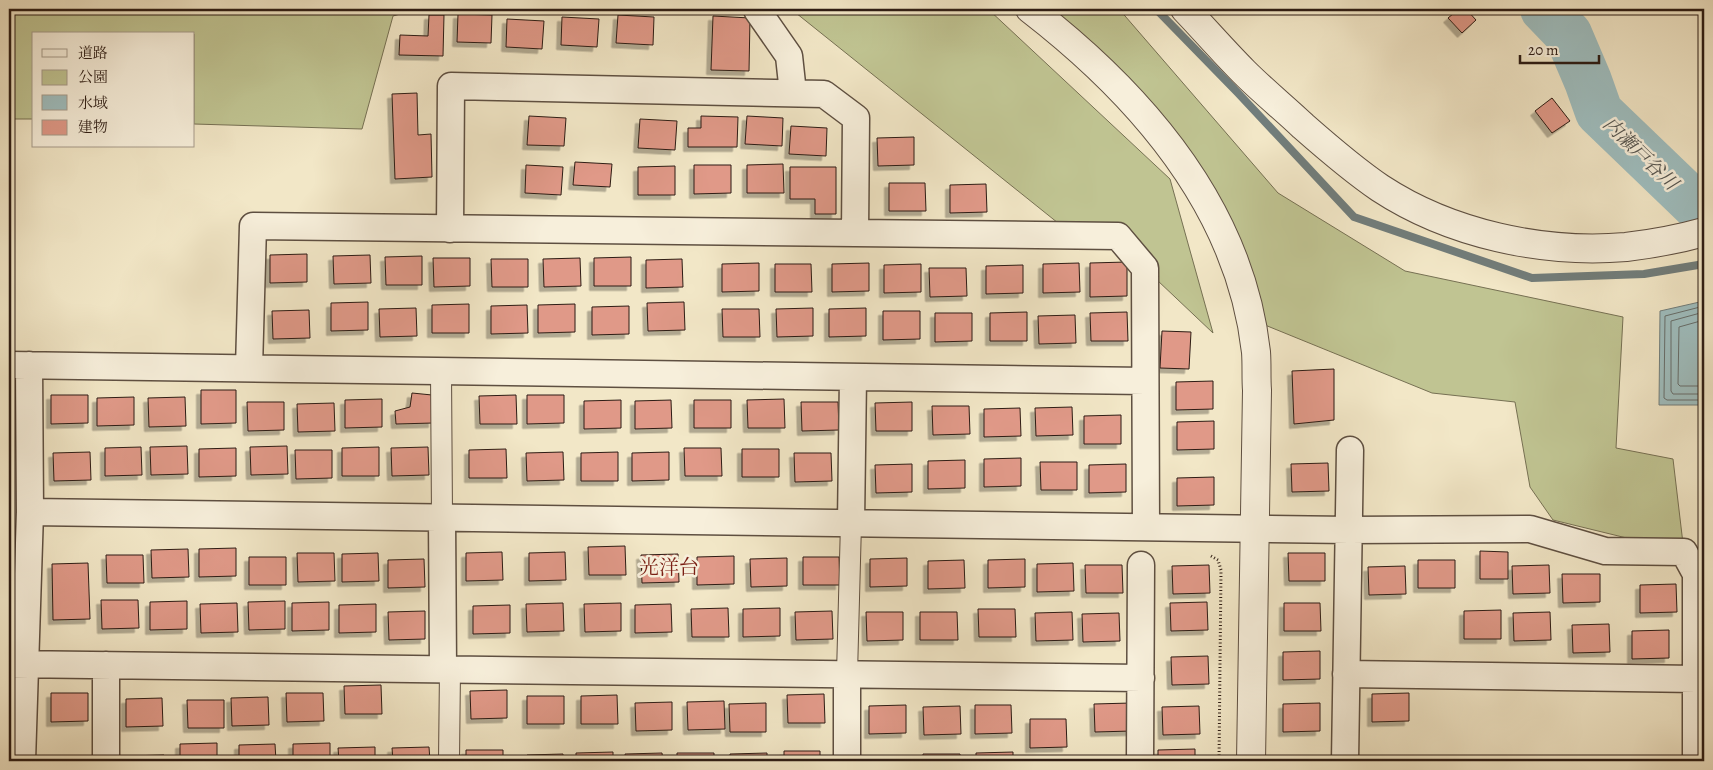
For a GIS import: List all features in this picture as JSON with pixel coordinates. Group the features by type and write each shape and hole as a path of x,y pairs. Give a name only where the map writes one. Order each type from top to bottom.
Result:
{"street":[{"path":"1030,9 1109,76 1160,133 1184,166 1218,223 1242,286 1256,352 1257,390 1251,761"},
{"path":"1185,9 1246,74 1340,158 1380,188 1421,210 1458,226 1498,237 1530,243 1581,248 1626,246 1695,234"},
{"path":"757,10 789,56 793,93"},
{"path":"450,229 451,86 824,94 856,118 855,233"},
{"path":"249,368 253,226 1118,236 1145,268 1146,527"},
{"path":"22,761 17,664 30,512 19,365 1145,381"},
{"path":"441,371 442,517 449,761"},
{"path":"848,761 847,674 853,377"},
{"path":"1345,761 1350,450"},
{"path":"30,512 1349,530 1530,529 1605,551 1684,552 1696,574 1696,761"},
{"path":"1140,761 1141,565"},
{"path":"17,664 1141,678"},
{"path":"106,665 106,761"},
{"path":"1346,674 1696,679"}],"path":[{"path":"1205,552 1218,560 1221,570 1219,761"}],"green space":[{"path":"9,9 418,9 393,16 362,129 195,124 195,32 32,32 32,119 9,119"},
{"path":"791,9 988,9 1170,179 1213,333 1157,280 1113,224 1063,227"},
{"path":"1031,9 1119,9 1278,193 1405,271 1623,317 1616,448 1673,459 1684,552 1553,520 1530,487 1515,402 1432,393 1260,323 1178,158"}],"water":[{"path":"1704,301 1704,405 1659,405 1660,311"}],"building":[{"path":"1459,9 1466,9 1476,20 1462,33 1448,18"},
{"path":"458,14 492,15 491,43 457,42"},
{"path":"429,15 444,15 443,56 399,55 400,35 428,36"},
{"path":"618,15 654,17 653,45 616,43"},
{"path":"713,16 750,18 749,71 711,70"},
{"path":"562,17 599,19 597,47 561,45"},
{"path":"507,19 544,21 542,49 506,47"},
{"path":"417,93 418,135 431,134 432,177 395,179 392,94"},
{"path":"1552,98 1570,121 1552,133 1535,111"},
{"path":"529,116 566,118 564,146 527,145"},
{"path":"701,116 738,117 737,147 688,147 688,128 701,128"},
{"path":"747,116 783,118 782,146 745,144"},
{"path":"640,119 677,121 675,150 638,148"},
{"path":"791,126 827,128 826,156 789,154"},
{"path":"914,137 914,165 878,166 877,138"},
{"path":"575,162 612,164 610,187 573,185"},
{"path":"783,164 784,193 747,193 747,165"},
{"path":"526,165 563,167 561,195 525,193"},
{"path":"694,165 731,165 731,193 694,194"},
{"path":"675,166 675,195 638,195 638,167"},
{"path":"790,167 836,167 836,214 815,214 815,199 790,199"},
{"path":"889,183 925,183 926,211 889,211"},
{"path":"986,184 987,212 950,213 950,185"},
{"path":"307,254 307,282 270,283 270,255"},
{"path":"370,255 371,283 334,284 333,256"},
{"path":"422,256 422,285 386,285 385,257"},
{"path":"631,257 631,286 594,286 594,258"},
{"path":"433,258 470,258 470,286 434,287"},
{"path":"580,258 581,286 544,287 543,259"},
{"path":"491,259 528,259 528,287 492,287"},
{"path":"682,259 683,287 646,288 646,260"},
{"path":"1127,262 1127,296 1090,297 1090,263"},
{"path":"759,263 759,291 722,292 722,264"},
{"path":"869,263 869,291 832,292 832,264"},
{"path":"1079,263 1080,292 1043,293 1043,264"},
{"path":"775,264 811,264 812,292 775,292"},
{"path":"921,264 921,292 884,293 884,265"},
{"path":"1023,265 1023,293 986,294 986,266"},
{"path":"929,268 966,268 967,296 930,297"},
{"path":"368,302 368,330 331,331 331,303"},
{"path":"684,302 685,330 648,331 647,303"},
{"path":"469,304 469,333 432,333 432,305"},
{"path":"575,304 575,332 538,333 538,305"},
{"path":"527,305 528,333 491,334 491,306"},
{"path":"629,306 629,334 592,335 592,307"},
{"path":"416,308 417,336 380,337 379,309"},
{"path":"813,308 813,336 777,337 776,309"},
{"path":"866,308 866,336 829,337 829,309"},
{"path":"722,309 759,309 760,337 723,337"},
{"path":"309,310 310,338 273,339 272,311"},
{"path":"883,311 920,311 920,339 883,340"},
{"path":"1027,312 1027,341 990,341 990,313"},
{"path":"1127,312 1128,341 1091,341 1090,313"},
{"path":"935,313 972,313 972,341 935,342"},
{"path":"1075,315 1076,343 1039,344 1038,316"},
{"path":"1162,331 1191,332 1189,369 1160,368"},
{"path":"1334,369 1334,420 1294,424 1292,371"},
{"path":"1213,381 1213,409 1176,410 1176,382"},
{"path":"201,390 236,390 236,423 201,424"},
{"path":"412,393 432,395 433,423 396,424 395,411 410,407"},
{"path":"51,395 88,395 88,423 51,424"},
{"path":"516,395 517,424 480,424 479,396"},
{"path":"527,395 564,395 564,423 527,424"},
{"path":"134,397 134,425 97,426 97,398"},
{"path":"185,397 186,426 149,427 148,398"},
{"path":"382,399 382,427 345,428 345,400"},
{"path":"784,399 785,428 748,428 747,400"},
{"path":"621,400 621,428 584,429 584,401"},
{"path":"671,400 672,428 635,429 635,401"},
{"path":"694,400 731,400 731,428 694,428"},
{"path":"247,402 284,402 284,430 248,431"},
{"path":"801,402 838,402 839,430 802,431"},
{"path":"912,402 912,431 876,431 875,403"},
{"path":"334,403 335,431 298,432 297,404"},
{"path":"932,406 969,406 970,434 933,435"},
{"path":"1072,407 1073,435 1036,436 1035,408"},
{"path":"1020,408 1021,436 984,437 984,409"},
{"path":"1121,415 1121,444 1084,444 1084,416"},
{"path":"1214,421 1214,449 1177,450 1177,422"},
{"path":"187,446 188,474 151,475 150,447"},
{"path":"287,446 288,474 251,475 250,447"},
{"path":"141,447 142,475 105,476 105,448"},
{"path":"379,447 379,476 342,476 342,448"},
{"path":"428,447 429,475 392,476 391,448"},
{"path":"236,448 236,476 199,477 199,449"},
{"path":"684,448 721,448 722,476 685,476"},
{"path":"506,449 507,478 469,478 469,450"},
{"path":"742,449 779,449 779,477 742,477"},
{"path":"295,450 332,450 332,478 296,479"},
{"path":"90,452 91,480 54,481 53,453"},
{"path":"563,452 564,480 527,481 526,453"},
{"path":"618,452 618,481 581,481 581,453"},
{"path":"669,452 669,480 632,481 632,453"},
{"path":"794,453 831,453 832,481 795,482"},
{"path":"1021,458 1021,486 984,487 984,459"},
{"path":"965,460 965,488 928,489 928,461"},
{"path":"1040,462 1077,462 1077,490 1041,490"},
{"path":"1328,463 1329,491 1292,492 1291,464"},
{"path":"912,464 912,492 876,493 875,465"},
{"path":"1126,464 1126,492 1089,493 1089,465"},
{"path":"1214,477 1214,505 1177,506 1177,478"},
{"path":"625,546 626,575 589,575 588,547"},
{"path":"236,548 236,576 199,577 199,549"},
{"path":"188,549 189,577 152,578 151,550"},
{"path":"1480,551 1508,552 1508,579 1480,579"},
{"path":"502,552 503,580 466,581 466,553"},
{"path":"565,552 566,580 529,581 529,553"},
{"path":"297,553 334,553 335,581 298,582"},
{"path":"378,553 379,581 342,582 342,554"},
{"path":"1288,553 1325,553 1325,581 1289,581"},
{"path":"678,554 679,582 642,583 641,555"},
{"path":"106,555 143,555 144,583 107,583"},
{"path":"734,556 734,584 697,585 697,557"},
{"path":"249,557 286,557 286,585 249,585"},
{"path":"803,557 839,557 840,585 803,585"},
{"path":"787,558 787,586 751,587 750,559"},
{"path":"907,558 907,586 870,587 870,559"},
{"path":"424,559 425,587 388,588 388,560"},
{"path":"1025,559 1025,587 988,588 988,560"},
{"path":"964,560 965,588 928,589 928,561"},
{"path":"1418,560 1455,560 1455,588 1418,588"},
{"path":"88,563 90,619 53,620 52,564"},
{"path":"1073,563 1074,591 1037,592 1037,564"},
{"path":"1085,565 1122,565 1123,593 1086,593"},
{"path":"1209,565 1210,593 1173,594 1172,566"},
{"path":"1549,565 1550,593 1513,594 1512,566"},
{"path":"1405,566 1406,594 1369,595 1368,567"},
{"path":"1562,574 1600,574 1600,602 1563,603"},
{"path":"1676,584 1677,612 1640,613 1640,585"},
{"path":"101,600 138,600 139,628 102,629"},
{"path":"187,601 187,629 150,630 150,602"},
{"path":"285,601 285,629 249,630 248,602"},
{"path":"329,602 329,630 292,631 292,603"},
{"path":"1207,602 1208,630 1171,631 1170,603"},
{"path":"237,603 238,632 201,633 200,604"},
{"path":"563,603 564,631 527,632 526,604"},
{"path":"621,603 621,631 585,632 584,604"},
{"path":"1284,603 1320,603 1321,631 1284,631"},
{"path":"376,604 376,632 339,633 339,605"},
{"path":"671,604 672,632 635,633 635,605"},
{"path":"510,605 510,633 473,634 473,606"},
{"path":"728,608 729,637 692,637 691,609"},
{"path":"780,608 780,636 743,637 743,609"},
{"path":"978,609 1015,609 1016,637 979,637"},
{"path":"1501,610 1501,639 1464,639 1464,611"},
{"path":"425,611 425,639 389,640 388,612"},
{"path":"832,611 833,639 796,640 795,612"},
{"path":"866,612 903,612 903,640 867,641"},
{"path":"920,612 957,612 958,640 920,640"},
{"path":"1072,612 1073,640 1036,641 1035,613"},
{"path":"1550,612 1551,640 1514,641 1513,613"},
{"path":"1119,613 1120,641 1083,642 1082,614"},
{"path":"1609,624 1610,652 1573,653 1572,625"},
{"path":"1669,630 1669,658 1632,659 1632,631"},
{"path":"1320,651 1320,679 1283,680 1283,652"},
{"path":"1208,656 1209,684 1172,685 1171,657"},
{"path":"381,685 382,714 345,714 344,686"},
{"path":"507,690 507,718 471,719 470,691"},
{"path":"51,693 88,693 88,721 51,722"},
{"path":"286,693 323,693 324,721 287,722"},
{"path":"1409,693 1409,721 1372,722 1372,694"},
{"path":"824,694 825,723 788,723 787,695"},
{"path":"617,695 618,724 581,724 581,696"},
{"path":"527,696 564,696 564,724 527,724"},
{"path":"268,697 269,725 232,726 231,698"},
{"path":"162,698 163,726 126,727 126,699"},
{"path":"187,700 224,700 224,728 188,728"},
{"path":"724,701 725,729 688,730 687,702"},
{"path":"672,702 672,730 636,731 635,703"},
{"path":"766,703 766,732 730,732 729,704"},
{"path":"1131,703 1132,731 1095,732 1094,704"},
{"path":"1320,703 1320,731 1283,732 1283,704"},
{"path":"906,705 906,733 869,734 869,706"},
{"path":"975,705 1011,705 1012,733 975,734"},
{"path":"960,706 961,734 924,735 923,707"},
{"path":"1199,706 1200,734 1163,735 1162,707"},
{"path":"1030,719 1066,719 1067,747 1030,748"},
{"path":"217,743 217,761 180,761 180,744"},
{"path":"330,743 330,761 293,761 293,744"},
{"path":"275,744 276,761 239,761 239,745"},
{"path":"375,747 375,761 339,761 338,748"},
{"path":"429,747 430,761 393,761 392,748"},
{"path":"1195,749 1195,761 1158,761 1158,750"},
{"path":"466,750 503,750 503,761 466,761"},
{"path":"784,751 820,751 820,761 784,761"},
{"path":"613,752 613,761 576,761 576,753"},
{"path":"1013,752 1013,761 976,761 976,753"},
{"path":"662,753 663,761 626,761 625,754"},
{"path":"677,753 714,753 714,761 677,761"},
{"path":"767,753 767,761 730,761 730,754"},
{"path":"563,754 563,761 527,761 527,755"},
{"path":"923,754 960,754 960,761 923,761"},
{"path":"164,755 164,761 127,761 127,756"},
{"path":"1368,756 1405,756 1405,761 1368,761"},
{"path":"1452,758 1452,761 1415,761 1415,759"},
{"path":"1277,759 1314,759 1314,761 1277,761"},
{"path":"1116,760 1116,761 1079,761"}],"waterway":[{"path":"1156,9 1354,217 1532,278 1644,274 1704,264"},
{"name":"内瀬戸谷川","path":"1544,9 1568,34 1599,112 1704,213"}],"district":[{"name":"光洋台","path":"669,567"}]}
